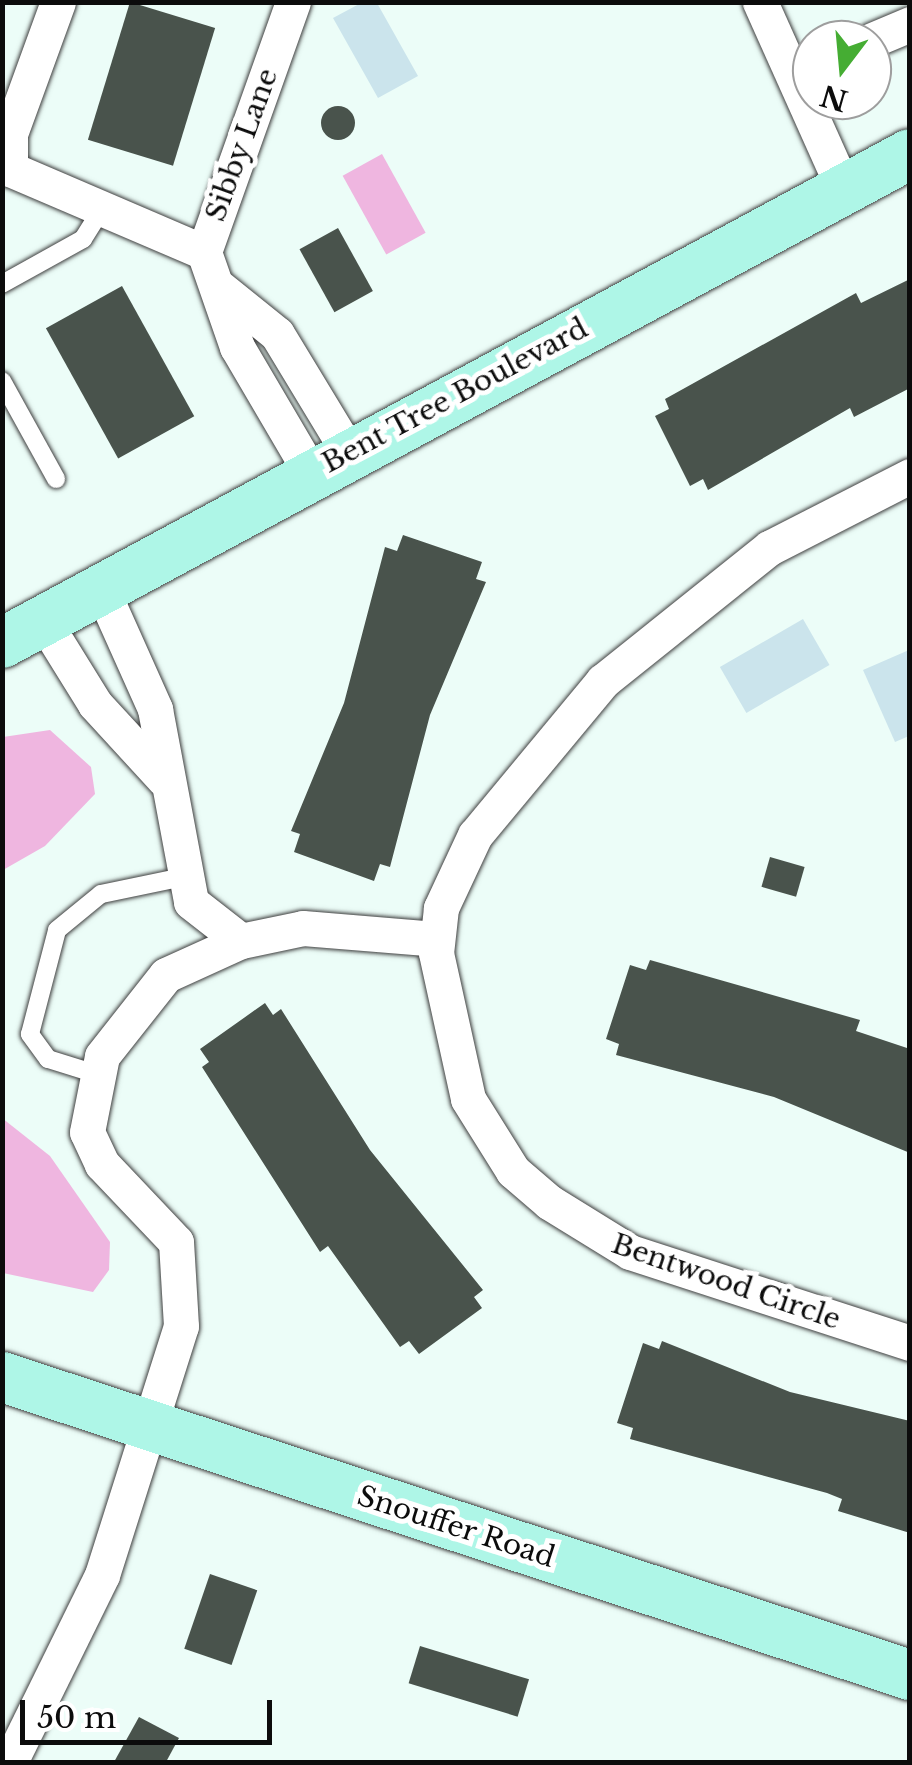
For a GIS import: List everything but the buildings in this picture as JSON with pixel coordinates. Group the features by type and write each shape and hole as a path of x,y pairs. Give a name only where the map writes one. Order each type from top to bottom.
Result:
{"main road":[{"name":"Bent Tree Boulevard","path":"23,632 842,185 910,154"},
{"name":"Snouffer Road","path":"2,1376 910,1675"}],"street":[{"path":"58,2 8,163 18,178 204,252"},
{"name":"Sibby Lane","path":"294,2 204,252 219,287 236,347 330,463"},
{"path":"760,2 792,56"},
{"path":"819,120 842,185"},
{"path":"10,1762 102,1575 181,1326 183,1270 170,1230 92,1149 86,1116 94,1073 122,1022 166,975 241,941 302,928 436,938 475,835 603,681 769,548 910,476"},
{"path":"101,588 155,709 164,779 198,914 241,941"},
{"path":"23,632 164,779"},
{"name":"Bentwood Circle","path":"436,938 454,1060 513,1171 630,1252 910,1343"}],"lane":[{"path":"2,284 78,242 101,210"},
{"path":"2,381 56,479"},
{"path":"94,1073 48,1059 30,1034 57,930 101,894 188,876"}],"shaded area":[{"path":"361,3 377,3 418,76 378,98 333,18"},
{"path":"382,154 426,233 386,255 343,176"},
{"path":"803,619 830,665 746,713 720,667"},
{"path":"909,650 909,736 895,742 863,670"},
{"path":"50,730 91,767 95,794 45,846 3,870 3,737"},
{"path":"2,1118 50,1156 110,1242 109,1270 93,1292 3,1273"}]}
